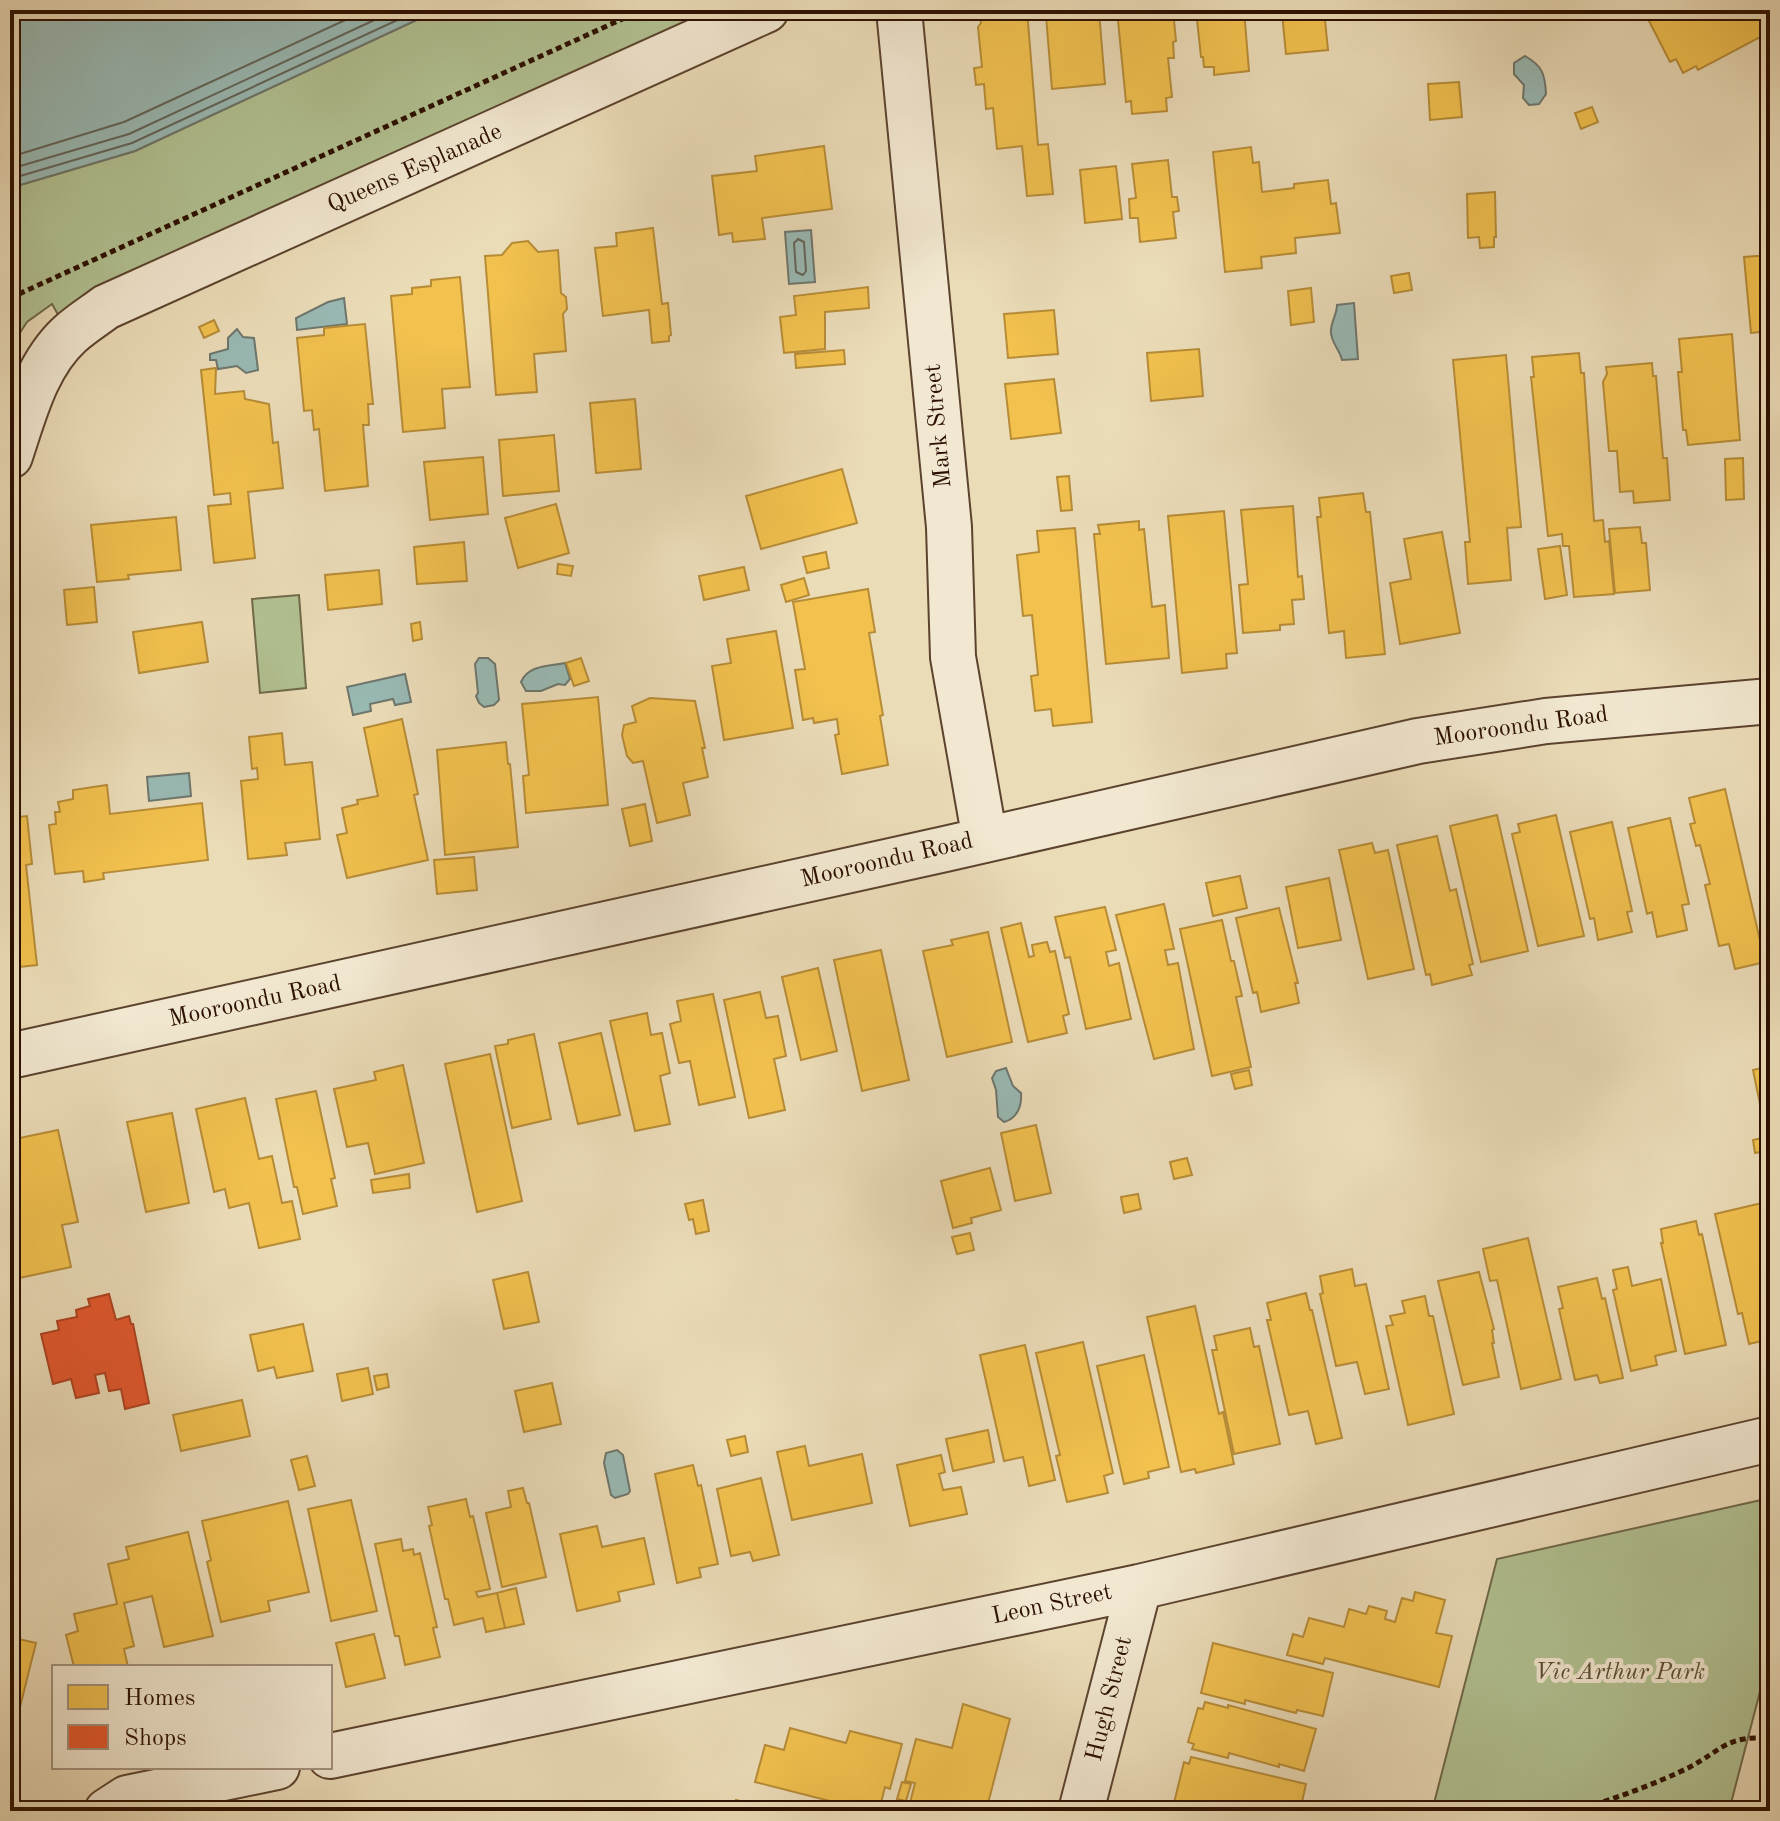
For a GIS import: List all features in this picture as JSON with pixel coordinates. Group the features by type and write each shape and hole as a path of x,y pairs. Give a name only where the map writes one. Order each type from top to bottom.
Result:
{"street":[{"name":"Queens Esplanade","path":"10,456 44,366 69,334 106,307 766,10"},
{"name":"Mark Street","path":"899,10 949,527 953,657 985,840"},
{"name":"Mooroondu Road","path":"10,1056 1418,741 1546,721 1770,701"},
{"name":"Leon Street","path":"332,1756 1139,1587 1770,1439"},
{"name":"Hugh Street","path":"1081,1811 1139,1587"},
{"path":"107,1811 127,1798 267,1769"}],"path":[{"path":"10,298 642,10"},
{"path":"1565,1811 1657,1781 1692,1766 1729,1742 1754,1737 1770,1739"},
{"path":"1770,1774 1770,1785"}],"green space":[{"path":"438,10 766,10 69,334 52,304 27,322 10,348 10,188 135,151"},
{"path":"299,595 306,688 260,693 252,599"},
{"name":"Vic Arthur Park","path":"1770,1498 1770,1653 1729,1811 1432,1811 1497,1559"}],"water":[{"path":"10,10 438,10 135,151 10,188"},
{"path":"1525,56 1536,63 1544,76 1546,94 1539,104 1529,105 1523,98 1524,85 1514,74 1514,63"},
{"path":"811,230 815,282 789,284 785,232"},
{"path":"344,298 347,324 297,330 296,318 328,302"},
{"path":"1354,303 1358,359 1342,360 1332,337 1332,326 1337,305"},
{"path":"237,329 243,337 254,338 258,370 246,373 237,366 218,369 216,360 210,360 210,354 228,349 228,338"},
{"path":"479,658 488,658 495,664 499,700 494,705 484,707 476,696 475,664"},
{"path":"565,663 570,679 565,685 526,691 521,682 529,672"},
{"path":"405,674 411,702 395,705 393,699 370,704 371,711 353,715 347,687"},
{"path":"189,773 191,796 149,801 147,777"},
{"path":"1006,1068 1021,1098 1015,1115 1004,1122 998,1117 992,1078 996,1071"},
{"path":"617,1450 623,1455 630,1491 615,1498 611,1495 604,1463 606,1453"}],"building: Homes":[{"path":"984,10 1027,10 1038,145 1048,144 1053,194 1027,196 1022,146 997,149 993,108 986,109 984,84 976,85 974,68 982,67 978,27"},
{"path":"1117,10 1173,10 1176,41 1173,42 1174,58 1168,58 1172,97 1166,98 1167,111 1132,114 1131,101 1126,102"},
{"path":"1196,10 1244,10 1249,71 1214,75 1214,67 1204,67"},
{"path":"1276,10 1324,10 1328,50 1286,54 1282,13 1277,14"},
{"path":"1661,10 1770,10 1770,32 1698,70 1696,66 1683,73 1676,59 1670,62 1647,17"},
{"path":"1099,11 1105,84 1052,89 1046,16"},
{"path":"1459,82 1462,117 1430,120 1428,84"},
{"path":"1592,107 1598,122 1581,129 1575,113"},
{"path":"824,146 832,209 762,218 765,239 733,242 732,233 719,235 712,176 757,171 755,156"},
{"path":"1251,147 1253,163 1259,162 1262,192 1328,180 1331,204 1336,203 1340,233 1295,238 1296,253 1261,257 1262,268 1225,272 1213,152"},
{"path":"1168,160 1172,197 1177,197 1179,211 1173,212 1176,238 1140,242 1138,218 1130,218 1129,199 1136,198 1132,164"},
{"path":"1116,166 1122,219 1085,223 1080,170"},
{"path":"1495,192 1494,247 1480,248 1479,237 1468,238 1467,194"},
{"path":"653,228 662,304 668,303 671,335 669,341 652,343 649,310 603,316 595,248 617,246 616,233"},
{"path":"528,241 538,252 558,250 561,293 566,297 567,309 563,314 566,351 534,354 537,392 496,395 485,256 502,255 512,243"},
{"path":"1770,255 1770,331 1751,333 1744,257"},
{"path":"1409,273 1412,290 1394,293 1391,276"},
{"path":"460,277 470,387 442,389 445,428 403,432 391,296 412,294 412,288 431,286 431,280"},
{"path":"868,287 869,308 825,312 825,349 784,353 780,317 796,315 794,296"},
{"path":"1311,288 1314,322 1291,325 1288,291"},
{"path":"1054,310 1058,354 1008,358 1004,314"},
{"path":"214,320 219,331 204,338 199,327"},
{"path":"365,324 373,404 368,404 369,425 363,425 368,486 325,491 319,429 314,430 312,410 304,411 297,338 324,335 324,328"},
{"path":"1732,334 1740,440 1688,445 1686,430 1683,430 1678,372 1682,372 1679,339"},
{"path":"1199,349 1203,396 1151,401 1147,353"},
{"path":"844,350 845,364 796,368 795,354"},
{"path":"1579,353 1581,373 1584,373 1594,521 1603,520 1605,542 1609,541 1614,594 1574,597 1569,546 1563,546 1562,534 1548,536 1531,377 1534,377 1532,357"},
{"path":"1506,355 1521,527 1507,528 1511,580 1468,584 1465,542 1470,542 1453,360"},
{"path":"1652,363 1653,376 1656,376 1663,458 1667,458 1670,500 1634,503 1633,491 1620,492 1617,451 1609,451 1603,382 1606,367"},
{"path":"216,368 215,394 244,391 245,399 269,404 273,443 278,442 283,488 248,492 255,558 214,563 208,506 231,504 230,493 214,495 201,370"},
{"path":"1054,379 1061,433 1011,439 1005,384"},
{"path":"635,399 641,469 596,473 590,403"},
{"path":"554,435 559,491 503,496 499,440"},
{"path":"483,457 488,514 430,520 424,462"},
{"path":"1743,458 1744,499 1726,500 1725,459"},
{"path":"842,469 857,523 761,549 746,496"},
{"path":"1069,476 1072,510 1061,511 1057,477"},
{"path":"1363,493 1366,512 1370,512 1385,654 1346,658 1344,631 1329,633 1317,517 1321,517 1319,498"},
{"path":"556,504 569,553 518,568 505,518"},
{"path":"1293,506 1298,577 1302,576 1304,599 1292,600 1294,624 1280,625 1280,630 1243,633 1239,585 1248,584 1241,510"},
{"path":"1224,511 1237,653 1226,654 1227,668 1182,673 1168,516"},
{"path":"176,517 181,570 128,575 129,579 97,582 91,525"},
{"path":"1139,521 1139,530 1144,529 1152,607 1165,605 1169,658 1106,664 1094,534 1100,534 1098,525"},
{"path":"1640,527 1642,543 1646,543 1650,590 1615,593 1609,529"},
{"path":"1075,528 1092,722 1053,726 1051,709 1035,711 1031,676 1038,675 1032,615 1023,616 1017,555 1039,552 1037,531"},
{"path":"1442,532 1460,633 1400,644 1390,583 1411,579 1404,539"},
{"path":"464,542 467,581 417,584 414,547"},
{"path":"1560,546 1567,595 1545,599 1538,549"},
{"path":"826,552 829,568 807,573 803,557"},
{"path":"558,564 573,566 571,576 557,574"},
{"path":"744,567 749,590 704,600 699,576"},
{"path":"379,570 382,604 328,610 325,575"},
{"path":"804,578 809,595 786,602 781,585"},
{"path":"94,587 97,622 67,625 64,590"},
{"path":"868,589 875,632 869,633 888,765 842,774 835,735 839,734 837,719 814,723 813,718 803,720 795,670 805,669 793,602"},
{"path":"202,622 208,662 139,673 133,632"},
{"path":"420,622 422,639 413,641 411,624"},
{"path":"776,631 793,728 724,740 712,666 731,663 727,639"},
{"path":"581,658 589,681 574,686 566,663"},
{"path":"598,697 608,805 526,813 523,776 529,775 522,704"},
{"path":"650,698 695,701 708,777 683,783 690,815 657,823 643,761 633,763 627,756 622,735 624,725 636,722 632,706"},
{"path":"402,719 428,860 347,878 337,835 347,833 342,808 358,804 357,800 378,796 364,728"},
{"path":"282,733 285,765 312,762 320,839 285,843 287,855 248,859 241,781 258,779 257,768 252,769 249,737"},
{"path":"506,742 518,847 445,855 437,750"},
{"path":"107,785 110,814 202,803 208,860 103,873 104,879 84,882 83,871 55,874 49,825 56,824 55,812 60,812 58,802 73,799 73,790"},
{"path":"1725,789 1765,962 1735,969 1729,944 1719,946 1705,885 1710,884 1700,845 1696,846 1690,824 1695,823 1689,798"},
{"path":"645,804 652,841 630,846 622,809"},
{"path":"1497,815 1528,951 1481,962 1450,826"},
{"path":"1556,815 1584,936 1538,946 1512,834 1520,832 1518,824"},
{"path":"27,816 32,864 26,865 37,965 10,968 10,818"},
{"path":"1670,818 1689,904 1682,905 1687,930 1657,937 1652,912 1647,914 1628,828"},
{"path":"1612,822 1632,911 1627,912 1632,932 1598,940 1594,918 1590,919 1570,832"},
{"path":"1437,836 1450,891 1456,889 1473,964 1469,965 1472,975 1432,985 1430,974 1426,975 1397,845"},
{"path":"1372,843 1375,853 1388,850 1414,969 1368,979 1339,850"},
{"path":"474,857 477,890 437,894 434,860"},
{"path":"1240,876 1247,908 1213,916 1206,883"},
{"path":"1329,878 1341,940 1298,948 1286,887"},
{"path":"1164,904 1174,949 1165,950 1168,965 1178,963 1194,1049 1154,1059 1116,915"},
{"path":"1105,907 1116,950 1106,952 1109,966 1119,963 1131,1019 1086,1029 1070,957 1065,958 1055,917"},
{"path":"1279,908 1298,983 1295,983 1299,1003 1261,1012 1257,992 1253,993 1236,918"},
{"path":"1222,920 1242,996 1236,997 1251,1067 1212,1076 1180,929"},
{"path":"1021,923 1029,957 1034,956 1032,945 1047,942 1050,952 1055,951 1069,1014 1063,1016 1067,1033 1028,1042 1001,928"},
{"path":"988,932 1012,1042 947,1057 923,951 953,945 951,940"},
{"path":"881,950 909,1080 862,1091 834,960"},
{"path":"818,968 837,1051 801,1060 782,977"},
{"path":"760,992 766,1018 778,1016 786,1056 774,1059 785,1110 749,1118 724,1000"},
{"path":"713,994 735,1097 699,1105 690,1061 679,1063 670,1024 681,1021 677,1001"},
{"path":"647,1013 651,1035 662,1033 670,1073 660,1076 670,1124 635,1131 610,1021"},
{"path":"601,1033 620,1115 578,1124 559,1043"},
{"path":"534,1034 551,1119 512,1128 495,1046"},
{"path":"490,1054 522,1201 477,1212 445,1064"},
{"path":"403,1065 424,1163 375,1174 368,1143 347,1147 334,1089 376,1080 374,1072"},
{"path":"1770,1066 1770,1143 1768,1143 1753,1070"},
{"path":"1249,1070 1252,1085 1235,1089 1231,1074"},
{"path":"316,1091 335,1178 331,1179 337,1206 303,1214 297,1187 294,1187 276,1099"},
{"path":"245,1098 259,1159 272,1156 282,1203 292,1201 300,1239 259,1248 249,1203 229,1208 225,1189 214,1192 196,1109"},
{"path":"172,1113 189,1203 146,1212 127,1122"},
{"path":"1036,1125 1051,1193 1015,1201 1001,1133"},
{"path":"58,1130 78,1222 62,1225 71,1267 10,1280 10,1140"},
{"path":"1762,1138 1765,1151 1755,1153 1753,1140"},
{"path":"1187,1158 1192,1175 1174,1179 1170,1162"},
{"path":"990,1168 1001,1210 971,1218 972,1223 953,1228 941,1181"},
{"path":"409,1174 410,1188 373,1193 371,1180"},
{"path":"1138,1194 1141,1209 1124,1213 1121,1197"},
{"path":"703,1200 709,1231 696,1234 685,1204"},
{"path":"1762,1203 1770,1240 1770,1339 1749,1344 1742,1313 1738,1314 1715,1214"},
{"path":"1696,1221 1699,1235 1702,1234 1726,1345 1685,1354 1661,1243 1661,1229"},
{"path":"970,1233 974,1250 957,1254 952,1237"},
{"path":"1528,1238 1561,1379 1521,1389 1497,1280 1490,1281 1483,1249"},
{"path":"1628,1267 1632,1286 1661,1279 1676,1351 1655,1356 1657,1365 1631,1371 1613,1290 1617,1289 1613,1270"},
{"path":"1352,1269 1355,1286 1366,1284 1389,1389 1365,1394 1357,1362 1336,1366 1320,1294 1323,1293 1320,1276"},
{"path":"528,1272 539,1322 504,1329 493,1280"},
{"path":"1479,1272 1494,1329 1492,1343 1499,1377 1463,1385 1438,1281"},
{"path":"1597,1278 1602,1299 1605,1298 1623,1378 1600,1383 1597,1375 1575,1380 1559,1309 1563,1308 1558,1287"},
{"path":"1306,1293 1342,1438 1316,1444 1308,1411 1289,1415 1267,1320 1271,1320 1267,1303"},
{"path":"1425,1296 1429,1316 1433,1316 1454,1414 1408,1425 1386,1326 1393,1325 1390,1316 1405,1313 1402,1301"},
{"path":"1195,1306 1219,1414 1223,1412 1234,1464 1196,1473 1195,1469 1181,1472 1147,1317"},
{"path":"303,1324 313,1371 277,1378 274,1367 258,1371 250,1335"},
{"path":"1250,1328 1254,1347 1259,1346 1280,1444 1234,1454 1212,1350 1217,1350 1214,1336"},
{"path":"1083,1342 1113,1473 1104,1476 1108,1493 1067,1502 1056,1456 1060,1455 1036,1353"},
{"path":"1025,1345 1055,1480 1029,1486 1023,1457 1004,1461 980,1355"},
{"path":"1144,1355 1169,1467 1148,1472 1149,1478 1124,1484 1097,1366"},
{"path":"368,1368 373,1394 342,1401 337,1374"},
{"path":"387,1374 389,1387 377,1390 374,1376"},
{"path":"552,1383 561,1424 524,1432 515,1391"},
{"path":"242,1400 250,1436 181,1451 173,1415"},
{"path":"988,1430 994,1462 953,1471 946,1439"},
{"path":"745,1436 748,1452 731,1456 727,1440"},
{"path":"805,1446 809,1466 862,1454 872,1503 792,1520 777,1452"},
{"path":"941,1455 945,1472 939,1474 943,1490 961,1487 967,1514 910,1526 897,1465"},
{"path":"307,1456 315,1486 299,1490 291,1460"},
{"path":"693,1465 698,1486 701,1485 718,1564 699,1568 701,1577 677,1583 655,1474"},
{"path":"761,1478 779,1555 753,1561 750,1552 731,1556 717,1489"},
{"path":"523,1488 546,1577 502,1587 486,1513 511,1507 508,1491"},
{"path":"466,1499 490,1589 476,1592 478,1597 497,1593 505,1628 486,1632 483,1618 454,1625 448,1599 445,1599 429,1526 432,1525 428,1507"},
{"path":"351,1500 377,1611 331,1621 308,1509"},
{"path":"288,1501 309,1592 268,1601 270,1611 221,1622 207,1562 211,1560 202,1521"},
{"path":"597,1526 602,1547 644,1538 654,1584 618,1592 620,1601 577,1611 560,1534"},
{"path":"188,1532 213,1636 164,1647 152,1596 124,1603 134,1646 124,1649 128,1665 74,1665 66,1635 78,1631 74,1614 117,1604 108,1564 129,1559 126,1547"},
{"path":"401,1539 403,1551 413,1549 414,1555 420,1553 437,1627 433,1628 440,1657 405,1665 399,1636 395,1636 375,1544"},
{"path":"516,1588 524,1624 505,1628 497,1593"},
{"path":"1415,1592 1445,1600 1436,1633 1452,1636 1439,1687 1325,1658 1323,1664 1287,1655 1293,1634 1303,1637 1309,1618 1344,1627 1349,1609 1366,1614 1369,1606 1387,1611 1385,1619 1395,1622 1402,1598 1413,1601"},
{"path":"374,1634 385,1678 346,1687 336,1643"},
{"path":"10,1637 36,1643 16,1723 10,1722"},
{"path":"1213,1643 1333,1673 1323,1716 1297,1710 1296,1713 1245,1700 1245,1704 1201,1693"},
{"path":"1205,1702 1228,1708 1228,1705 1316,1729 1304,1771 1229,1753 1228,1758 1192,1749 1194,1744 1188,1742 1198,1708 1203,1709"},
{"path":"963,1704 1010,1719 986,1811 908,1811 915,1783 905,1781 916,1739 952,1748"},
{"path":"790,1728 846,1743 850,1731 902,1744 890,1789 885,1787 879,1811 755,1782 765,1745 784,1750"},
{"path":"1191,1757 1306,1784 1300,1811 1204,1811 1174,1803 1184,1762 1189,1764"},
{"path":"902,1782 911,1784 906,1801 897,1799"},
{"path":"736,1800 756,1805 754,1811 733,1811"}],"building: Shops":[{"path":"109,1294 116,1320 129,1316 133,1324 149,1403 125,1409 121,1389 109,1391 105,1373 95,1375 99,1393 76,1398 71,1379 53,1384 41,1334 59,1330 57,1321 77,1317 76,1310 90,1306 88,1299"}]}
